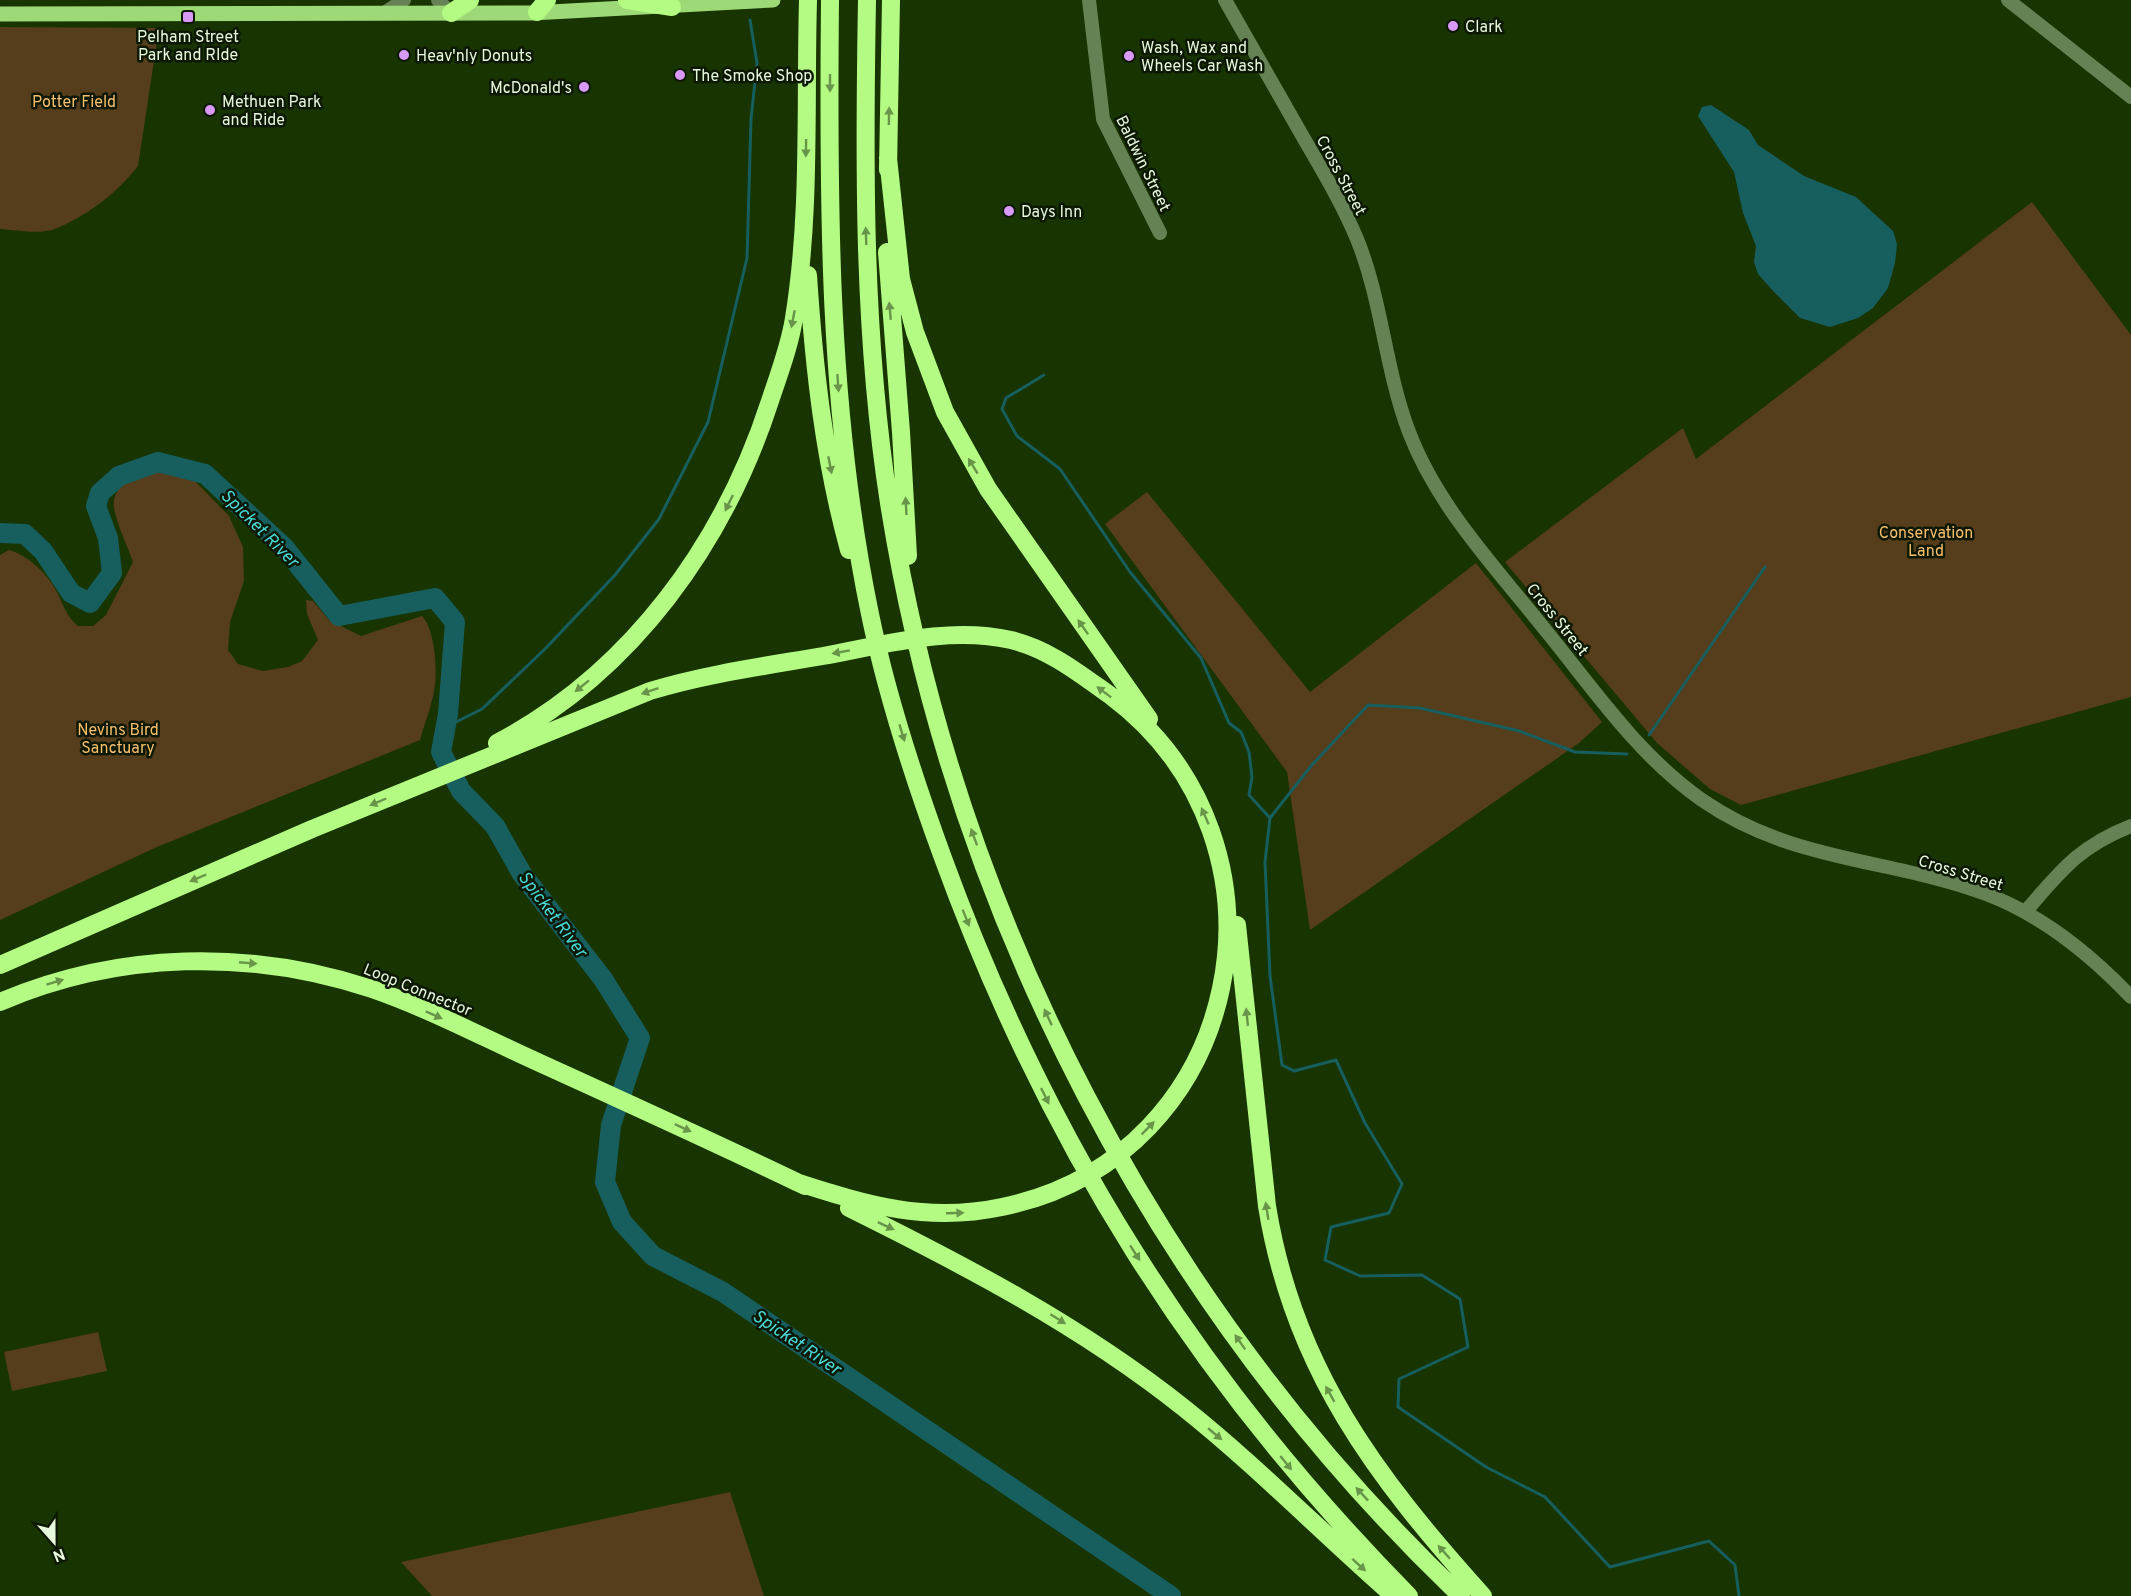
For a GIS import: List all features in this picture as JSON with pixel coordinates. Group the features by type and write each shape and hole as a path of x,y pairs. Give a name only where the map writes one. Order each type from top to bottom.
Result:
{"highway":[{"path":"444,6 470,0"},
{"path":"627,0 672,7"},
{"path":"808,0 804,219 813,361 820,410 840,517 870,614 885,677 932,826 959,902 1013,1030 1071,1147 1162,1295 1263,1434 1313,1495 1409,1596"},
{"path":"830,0 833,309 840,407 870,614"},
{"path":"867,0 866,216 871,350 889,501 923,672 958,789 985,867 1043,1006 1102,1126 1135,1184 1197,1281 1299,1420 1414,1550 1461,1596"},
{"path":"891,0 888,279 901,432 909,606"},
{"path":"888,158 901,279 915,332 945,412 988,489 1080,625 1146,715 1207,818 1236,917 1270,1226 1296,1321 1322,1379 1363,1449 1418,1523 1483,1596"},
{"path":"463,766 546,714 589,680 628,642 677,588 705,545 745,468 777,380 794,320 804,219"},
{"path":"0,965 108,916 619,702 675,683 934,636 962,634 1014,641 1060,661 1130,712 1175,762"},
{"path":"796,1182 885,1209 921,1213 965,1213 1001,1208 1043,1196 1075,1182 1108,1162 1141,1134 1170,1102 1195,1064 1207,1036 1221,994 1227,952 1229,919 1223,871"},
{"name":"Loop Connector","path":"0,1002 63,979 141,964 221,961 281,967 318,974 374,990 630,1103 796,1182"},
{"path":"796,1182 972,1269 1107,1351 1184,1407 1238,1452 1394,1596"}],"main road":[{"path":"0,14 384,13 444,6 539,4 672,7 772,0"}],"street":[{"path":"384,13 404,0"},
{"name":"Baldwin Street","path":"1089,0 1103,119 1160,233"},
{"name":"Cross Street","path":"1225,0 1352,228 1372,284 1397,397 1411,436 1431,477 1475,543 1624,727 1682,784 1718,810 1755,829 1828,855 1975,890 2025,912 2086,953 2131,997"},
{"path":"2008,0 2131,97"},
{"path":"2025,912 2081,851 2131,826"}],"green space":[{"name":"Potter Field","path":"0,27 159,28 138,166 100,204 52,230 33,232 0,229"},
{"name":"Conservation Land","path":"2032,202 2131,335 2131,697 1741,805 1710,789 1657,743 1505,562 1683,428 1696,459"},
{"name":"Nevins Bird Sanctuary","path":"171,470 191,477 229,516 243,547 244,581 230,622 228,650 238,664 263,671 288,667 302,661 318,640 307,614 306,600 313,601 329,620 361,636 422,616 430,630 436,677 433,699 420,740 157,847 0,920 0,555 9,550 31,561 49,580 74,623 78,626 93,626 106,615 133,562 114,508 114,498 118,490 125,483 143,475"},
{"path":"1147,492 1310,692 1476,563 1602,722 1579,743 1310,930 1287,772 1105,524"},
{"path":"98,1332 107,1371 12,1391 4,1352"},
{"path":"730,1492 764,1596 432,1596 401,1562"}],"water":[{"path":"1711,105 1749,130 1758,145 1804,176 1856,197 1893,231 1897,244 1895,263 1888,288 1873,308 1858,318 1830,327 1800,318 1758,274 1754,262 1756,246 1743,213 1734,172 1698,116 1702,107"}],"waterway":[{"path":"446,727 482,709 546,648 615,575 659,519 708,422 747,258 751,119 757,63 750,20"},
{"path":"1044,375 1006,398 1002,409 1017,436 1060,469 1130,572 1201,658 1229,723 1241,732 1249,752 1252,777 1249,795 1270,818"},
{"name":"Spicket River","path":"0,533 25,534 43,551 71,593 90,603 112,573 108,538 96,506 100,493 119,476 158,462 205,474 284,547 339,616 435,598 455,622 448,714 441,752 461,791 495,826 522,874 603,979 640,1038 611,1125 605,1182 622,1222 653,1256 723,1292 1171,1596"},
{"path":"1649,735 1765,567"},
{"path":"1627,754 1575,752 1519,731 1420,708 1368,705 1311,766 1270,818 1265,862 1270,976 1282,1065 1294,1071 1336,1060 1365,1123 1402,1184 1389,1213 1331,1227 1325,1260 1360,1276 1422,1275 1460,1299 1468,1347 1399,1379 1398,1407 1486,1467 1545,1497 1610,1567 1709,1541 1735,1565 1739,1596"}],"place":[{"name":"Pelham Street Park and RIde","path":"188,17"},
{"name":"Clark","path":"1453,26"},
{"name":"Heav'nly Donuts","path":"404,55"},
{"name":"Wash, Wax and Wheels Car Wash","path":"1129,56"},
{"name":"The Smoke Shop","path":"680,75"},
{"name":"McDonald's","path":"584,87"},
{"name":"Methuen Park and Ride","path":"210,110"},
{"name":"Days Inn","path":"1009,211"}]}
